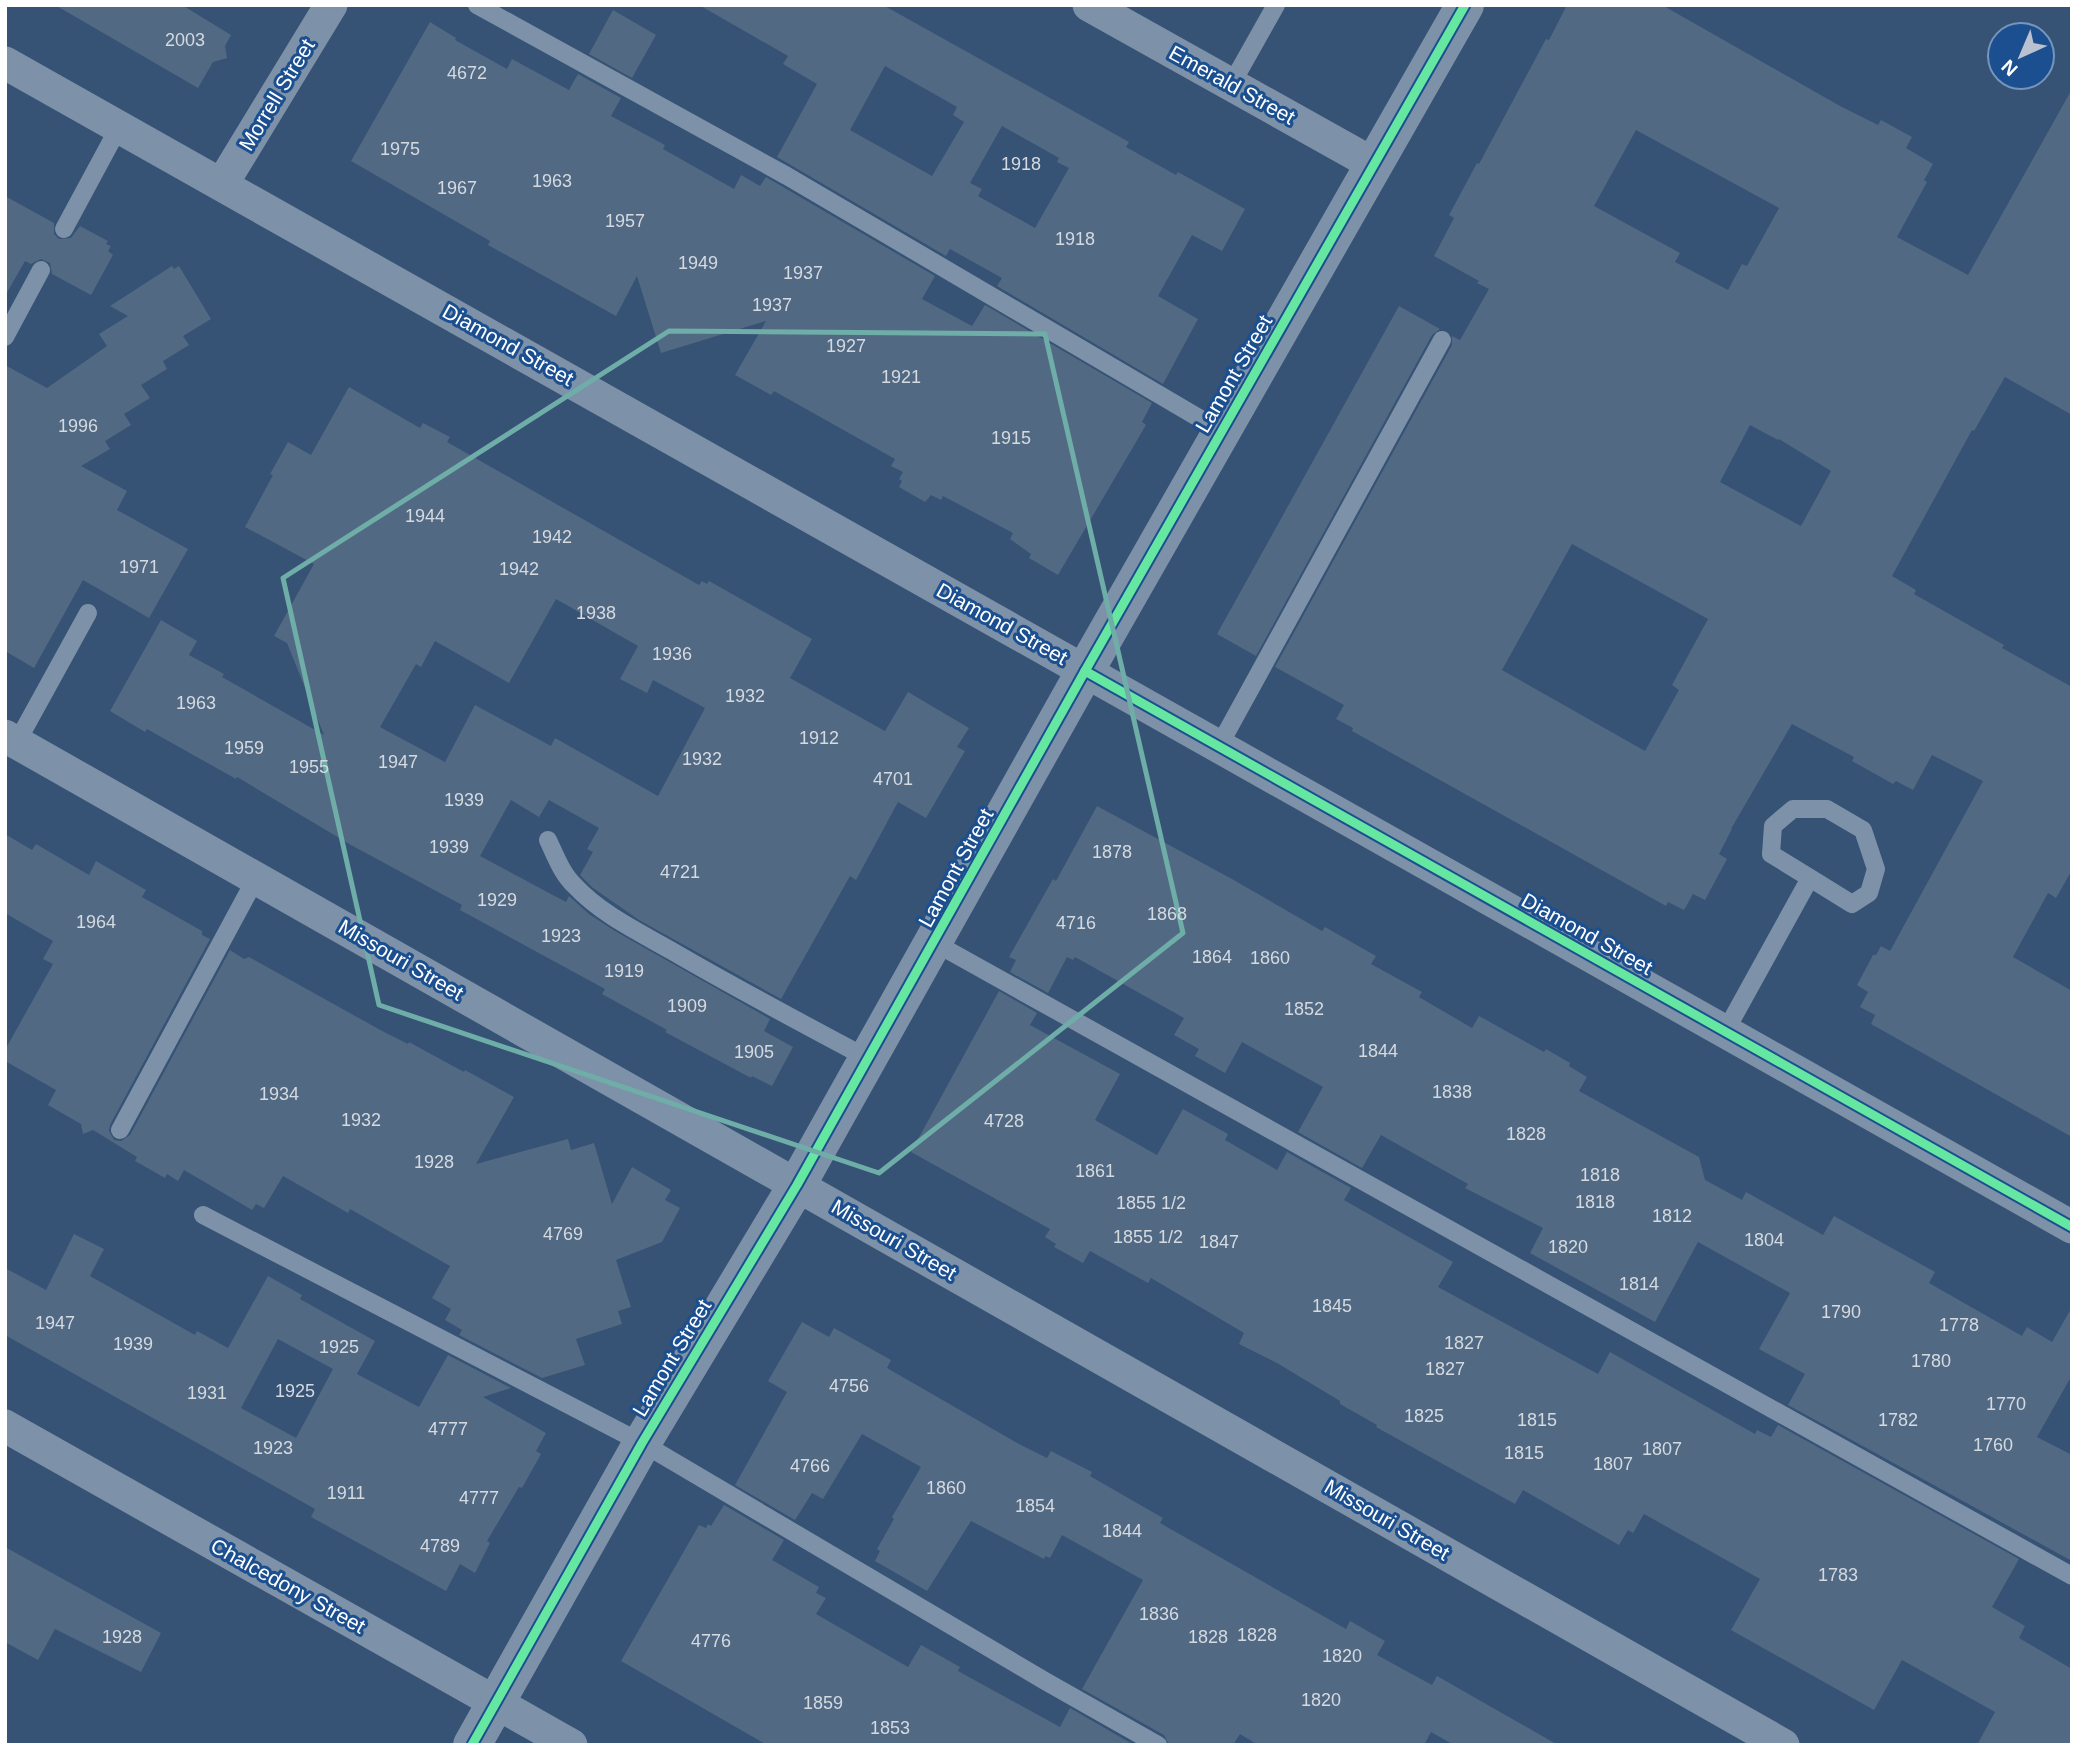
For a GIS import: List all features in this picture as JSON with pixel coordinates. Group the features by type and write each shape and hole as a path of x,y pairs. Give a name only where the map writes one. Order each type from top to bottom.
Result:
{"street":[{"name":"Morrell Street","path":"222,184 331,5"},
{"name":"Emerald Street","path":"1088,5 1375,165"},
{"name":"Lamont Street","path":"472,1745 642,1443 797,1185 869,1059 1085,671 1465,5"},
{"name":"Diamond Street","path":"5,63 2072,1227"},
{"name":"Missouri Street","path":"11,739 1783,1745"},
{"name":"Chalcedony Street","path":"5,1426 571,1745"}],"lane":[{"path":"477,5 787,176 1221,431"},
{"path":"1231,85 1276,5"},
{"path":"64,229 119,127"},
{"path":"5,338 41,270"},
{"path":"1219,746 1442,340"},
{"path":"11,739 88,613"},
{"path":"1793,809 1827,809 1863,830 1876,869 1869,893 1852,904 1811,878 1771,854 1773,827 1793,809"},
{"path":"548,841 561,868 572,884 587,898 637,931 736,989 869,1059"},
{"path":"120,1130 256,878"},
{"path":"1725,1032 1811,878"},
{"path":"934,943 2072,1576"},
{"path":"203,1214 642,1443 1158,1745"}],"highlighted area":[{"path":"669,331 1045,334 1183,933 879,1173 379,1005 283,578"}],"building":[{"path":"55,5 182,5 231,35 225,46 227,58 213,62 198,88"},
{"path":"699,5 883,5 1129,142 1126,147 1245,209 1222,251 1192,235 1158,296 1198,319 1163,384 997,286 1002,278 950,249 946,256 777,157 817,84 783,64 788,56","holes":["885,66 957,107 953,115 964,122 932,176 850,130","1002,126 1059,158 1057,162 1069,168 1035,228 978,196 982,189 970,183"]},
{"path":"1567,5 1662,5 1840,106 1878,125 1881,120 1912,137 1906,148 1933,164 1924,180 1927,182 1897,237 1968,275 2072,89 2072,415 2005,377 1974,431 1972,430 1892,576 1916,590 1914,594 2072,687 2072,870 2056,898 2048,893 2013,957 2072,991 2072,1137 1871,1024 1875,1015 1860,1007 1868,992 1857,985 1873,955 1876,955 1881,946 1890,951 1983,781 1932,755 1913,790 1896,781 1893,784 1852,761 1854,757 1792,724 1731,829 1719,854 1727,859 1705,900 1693,894 1684,910 1668,902 1666,906 1352,731 1353,728 1336,719 1344,705 1275,667 1452,345 1452,336 1460,340 1489,289 1434,256 1454,218 1449,215 1546,39 1549,40","holes":["1636,130 1779,208 1747,266 1742,264 1728,290 1675,262 1680,253 1594,206","1750,425 1779,439 1831,471 1801,526 1720,482","1572,544 1708,619 1672,685 1679,690 1645,751 1502,670"]},
{"path":"613,10 656,35 632,78 589,54"},
{"path":"430,22 456,38 455,40 507,69 512,59 569,90 578,74 621,98 611,116 665,145 663,149 734,189 741,175 760,186 766,177 935,276 922,299 972,326 985,305 1152,403 1142,422 1146,425 1058,575 1029,558 1031,554 1010,539 1013,533 943,496 941,500 931,495 925,502 899,487 903,472 891,466 895,459 774,391 771,395 735,375 766,321 661,353 637,276 616,316 488,245 490,241 351,161"},
{"path":"5,196 54,223 54,234 59,239 71,238 80,226 108,241 106,244 111,246 108,251 113,255 91,295 52,274 50,263 41,259 31,264 25,261 5,296"},
{"path":"172,266 174,269 179,266 211,319 183,336 189,345 163,361 167,369 141,385 150,398 124,414 131,425 105,441 110,449 81,466 127,491 117,510 188,549 149,618 83,580 34,668 5,651 5,365 47,388 107,346 99,334 128,316 110,306"},
{"path":"1399,306 1440,329 1432,335 1256,656 1217,634"},
{"path":"349,387 420,428 423,423 450,437 447,442 699,585 702,581 707,584 709,581 812,639 790,678 885,731 908,692 969,728 957,747 965,751 926,818 898,802 856,880 850,876 781,999 639,920 593,888 580,875 593,852 587,849 599,828 549,800 539,817 511,800 480,856 566,902 569,896 589,914 615,931 770,1019 764,1031 793,1047 772,1086 752,1076 751,1078 665,1032 667,1030 602,994 605,989 460,910 462,905 351,845 237,777 236,779 147,729 145,732 110,711 161,620 197,641 189,655 224,674 222,677 324,735 287,643 274,636 314,564 245,527 288,442 311,455","holes":["556,599 638,646 620,679 647,693 653,680 705,708 658,796 555,738 551,746 475,705 445,762 380,727 416,664 421,667 435,641 509,683"]},
{"path":"1097,806 1322,931 1325,927 1376,956 1371,964 1422,992 1419,997 1472,1028 1479,1016 1544,1052 1546,1049 1570,1063 1569,1066 1587,1077 1579,1091 1699,1157 1705,1180 1742,1200 1746,1192 1823,1235 1834,1216 1935,1272 1929,1283 2022,1336 2027,1327 2052,1342 2072,1307 2072,1375 2037,1437 2072,1455 2072,1561 1788,1405 1805,1374 1759,1349 1790,1293 1698,1242 1655,1322 1530,1253 1543,1228 1465,1188 1468,1184 1381,1135 1362,1168 1298,1132 1323,1087 1242,1042 1225,1073 1195,1056 1199,1049 1174,1035 1184,1018 1075,957 1073,960 1067,957 1048,993 1010,972 1016,960 1009,957 1053,879 1056,881"},
{"path":"5,834 32,850 36,844 89,875 96,861 146,890 142,897 202,931 202,935 210,939 110,1125 109,1131 114,1140 121,1141 130,1135 230,950 244,959 249,957 384,1032 408,1044 409,1042 464,1072 465,1070 514,1097 476,1164 568,1139 571,1150 594,1143 612,1204 632,1167 671,1190 665,1200 680,1208 662,1242 616,1260 631,1307 618,1311 622,1324 576,1339 585,1365 542,1378 459,1335 462,1330 445,1320 451,1309 432,1298 450,1266 350,1209 348,1213 283,1176 264,1208 256,1204 252,1210 184,1170 178,1181 167,1174 165,1178 135,1161 137,1157 93,1130 83,1134 81,1124 48,1105 56,1090 5,1061 5,1050 53,964 43,959 53,941 5,913"},
{"path":"999,991 1037,1013 1030,1025 1120,1074 1095,1120 1157,1155 1183,1109 1228,1134 1225,1140 1277,1170 1287,1152 1351,1188 1344,1200 1453,1262 1438,1287 1598,1374 1610,1352 1755,1434 1757,1430 1771,1437 1778,1425 2019,1559 1992,1607 2025,1626 2019,1638 2072,1669 2072,1745 1977,1745 1995,1712 1902,1660 1874,1710 1731,1630 1760,1579 1644,1514 1633,1533 1628,1530 1619,1545 1523,1490 1515,1504 1376,1427 1377,1425 1340,1404 1340,1401 1277,1363 1239,1344 1244,1333 1151,1278 1148,1283 1090,1251 1083,1263 1054,1247 1056,1244 1045,1237 1050,1229 911,1152"},
{"path":"74,1234 104,1249 90,1276 195,1335 197,1331 228,1348 268,1276 302,1295 300,1299 375,1341 357,1374 419,1407 448,1355 511,1388 483,1397 546,1433 536,1451 541,1454 487,1541 490,1543 475,1573 460,1564 446,1591 311,1517 315,1509 5,1335 5,1268 46,1290","holes":["278,1339 333,1369 296,1438 241,1408"]},
{"path":"802,1322 829,1337 834,1328 891,1360 887,1368 1019,1444 1047,1458 1051,1451 1092,1472 1090,1476 1163,1518 1160,1523 1346,1629 1350,1621 1385,1641 1377,1655 1432,1685 1437,1676 1558,1745 1454,1745 1431,1732 1424,1745 1258,1745 1240,1734 1233,1745 1169,1745 1164,1735 1082,1689 1143,1580 1062,1535 1050,1558 1045,1556 1044,1559 971,1521 927,1591 875,1561 880,1551 877,1549 894,1519 892,1517 921,1467 862,1434 823,1499 812,1493 795,1520 735,1485 787,1392 768,1381"},
{"path":"724,1505 784,1540 772,1560 819,1587 816,1593 826,1598 816,1614 908,1667 921,1645 960,1667 958,1671 1060,1727 1070,1708 1134,1745 767,1745 621,1661 699,1525 706,1528 708,1524 711,1526"},
{"path":"5,1547 161,1633 141,1672 55,1629 38,1660 5,1642"}],"cycle path":[{"path":"472,1745 642,1443 797,1185 1085,671 1465,5"},
{"path":"1085,671 2072,1227"}]}
